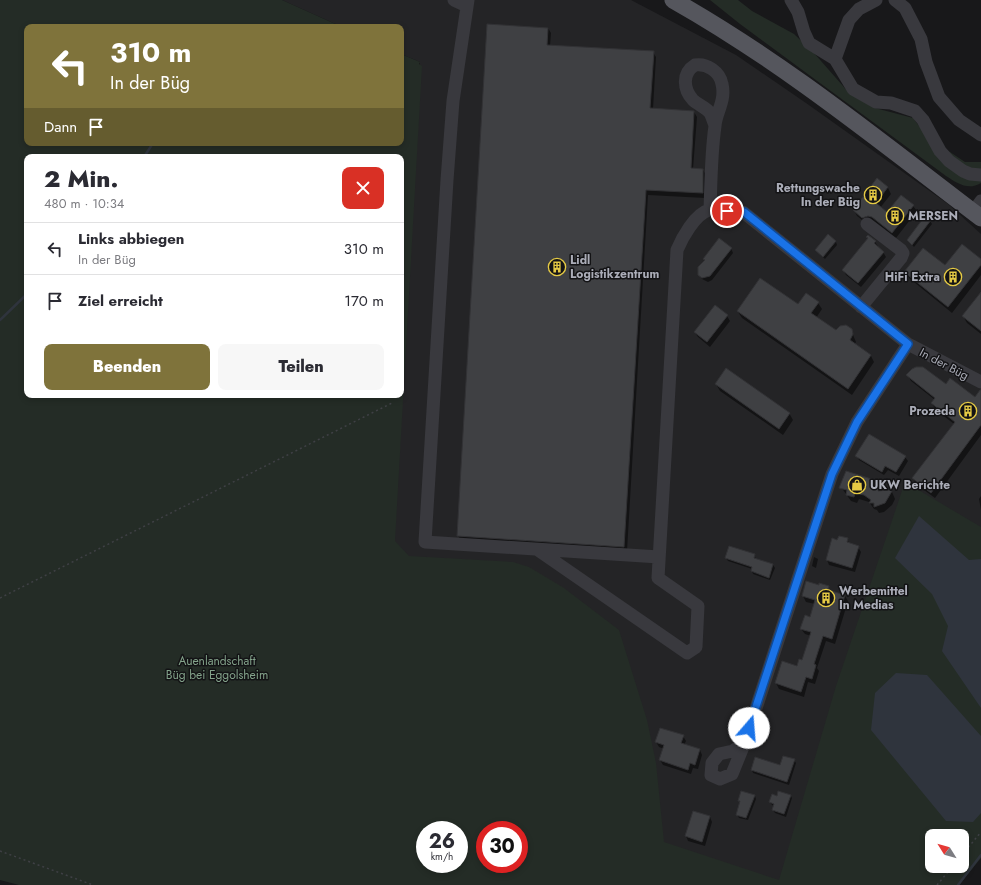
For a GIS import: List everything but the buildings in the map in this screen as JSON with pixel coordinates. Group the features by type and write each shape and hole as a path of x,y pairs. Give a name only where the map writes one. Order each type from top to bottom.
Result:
{"main road":[{"path":"673,0 761,54 978,210"}],"street":[{"path":"454,0 468,3 453,101 446,180 425,542 659,557"},
{"path":"792,0 809,43 835,59 853,89 876,102 890,103 915,111 923,120 940,150 949,161 963,171 970,174 981,175"},
{"path":"835,59 849,20 859,9 876,0"},
{"path":"896,0 904,8 921,39 926,62 939,97 959,120 981,135"},
{"path":"538,550 688,653 696,647 698,606 658,578 677,250 682,238 689,228 698,218 710,210 715,125"},
{"name":"In der Büg","path":"710,210 744,212 908,344 981,382"},
{"path":"861,307 901,258 903,253 868,224"},
{"name":"In der Büg","path":"744,742 832,474 857,422 908,344"}],"path":[{"path":"0,598 394,402"},
{"path":"969,847 981,832"},
{"path":"0,851 93,885"},
{"path":"937,885 947,873"}],"shaded area":[{"path":"282,0 631,0 736,55 948,204 981,234 981,533 783,884 659,844 392,546 401,398 404,398 404,339 420,62 404,55 404,24 335,24"},
{"path":"919,516 969,560 981,559 981,708 942,651 948,626 932,594 895,558"},
{"path":"896,673 927,675 981,736 981,813 973,822 946,821 871,730 875,693"}],"green space":[{"name":"Auenlandschaft Büg bei Eggolsheim","path":"0,0 282,0 335,24 24,24 24,146 404,146 404,55 420,62 419,64 422,66 404,383 404,154 24,154 24,398 403,398 395,541 409,556 513,562 529,567 564,588 619,630 647,720 656,763 664,842 779,880 836,686 905,482 981,527 981,858 969,873 969,829 925,829 925,873 969,873 959,885 19,885 0,880"},
{"path":"710,0 738,0 752,11 794,34 814,53 850,94 875,108 913,118 934,146 944,148 965,162 981,162 981,183 967,186 946,176 740,24"}],"waterway":[{"path":"146,154 151,146"},
{"path":"0,320 24,297"},
{"path":"958,885 981,855"}],"place":[{"name":"Rettungswache In der Büg","path":"873,195"},
{"name":"MERSEN","path":"895,216"},
{"name":"Lidl Logistikzentrum","path":"557,267"},
{"name":"HiFi Extra","path":"953,277"},
{"name":"Prozeda","path":"968,411"},
{"name":"UKW Berichte","path":"857,485"},
{"name":"Werbemittel In Medias","path":"826,598"}],"route":[{"path":"727,211 744,212 908,344 857,422 832,474 749,728"}]}
